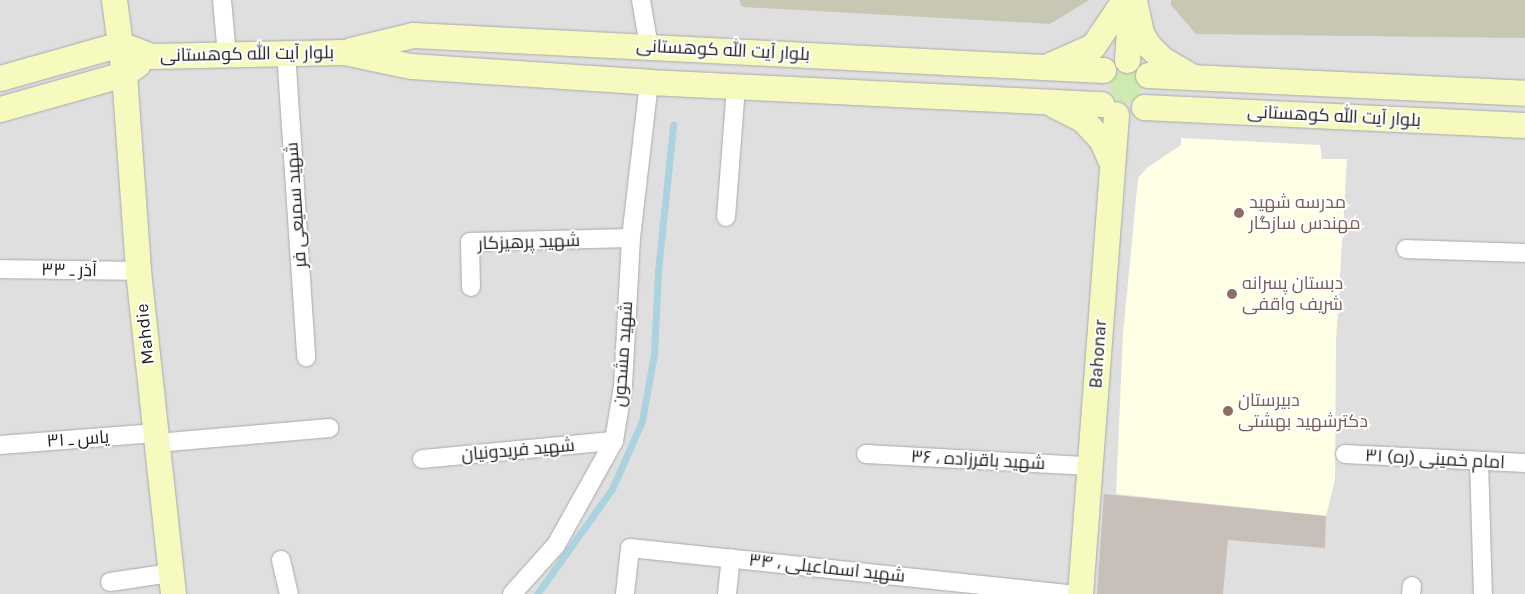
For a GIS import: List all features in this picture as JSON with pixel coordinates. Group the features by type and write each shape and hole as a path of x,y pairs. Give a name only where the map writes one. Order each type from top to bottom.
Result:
{"main road":[{"name":"Mahdie","path":"114,0 124,74 138,271 172,583"},
{"path":"1048,66 1093,46 1124,0"},
{"path":"1127,60 1132,0"},
{"path":"1132,0 1141,33 1148,45 1162,59 1195,79"},
{"name":"بلوار آیت الله کوهستانی","path":"344,52 413,35 1104,70"},
{"path":"411,66 401,51 413,35"},
{"name":"بلوار آیت الله کوهستانی","path":"120,44 151,56 344,52 411,66 736,87 1045,101 1108,109"},
{"path":"0,78 120,44"},
{"name":"بلوار آیت الله کوهستانی","path":"0,109 124,74 151,56"},
{"path":"1127,60 1141,67 1148,75 1151,92 1144,107 1131,115 1108,109 1096,86 1104,70 1127,60"},
{"name":"بلوار آیت الله کوهستانی","path":"1148,75 1195,79 1525,93"},
{"path":"1045,101 1083,120 1101,139 1112,164"},
{"name":"بلوار آیت الله کوهستانی","path":"1144,107 1525,125"},
{"name":"Bahonar","path":"1080,594 1112,164 1108,109"}],"street":[{"path":"222,0 227,55"},
{"path":"642,0 649,46"},
{"name":"شهید سمیعی فر","path":"286,52 306,357"},
{"name":"شهید مشحون","path":"512,594 556,545 614,441 623,386 631,238 649,82"},
{"path":"726,217 736,87"},
{"name":"شهید پرهیزکار","path":"471,287 470,242 631,238"},
{"path":"1406,249 1525,253"},
{"name":"آذر ـ ۳۳","path":"0,269 138,271"},
{"name":"یاس ـ ۳۱","path":"0,444 156,438 329,428"},
{"name":"شهید فریدونیان","path":"422,459 614,441"},
{"name":"شهید باقرزاده ، ۳۶","path":"866,454 1090,466"},
{"name":"امام خمینی (ره) ۳۱","path":"1345,454 1525,464"},
{"path":"1479,461 1483,594"},
{"name":"شهید اسماعیلی ، ۳۴","path":"624,594 630,548 1070,594"},
{"path":"726,594 731,558"},
{"path":"281,560 289,594"},
{"path":"110,582 172,583"}],"shaded area":[{"path":"0,0 1525,0 1525,594 0,594"},
{"path":"739,0 1089,0 1050,24 742,7"},
{"path":"1171,0 1525,0 1525,38 1196,34 1171,5"},
{"path":"1181,138 1320,145 1322,159 1347,159 1336,342 1335,480 1326,516 1116,494 1123,334 1138,178 1148,167 1181,145"}],"green space":[{"path":"1126,71 1132,72 1137,76 1141,81 1141,93 1137,98 1132,102 1126,103 1120,102 1115,98 1111,93 1110,87 1111,81 1115,76 1120,72"}],"building":[{"path":"1104,494 1326,516 1325,548 1228,540 1223,594 1097,594"}],"waterway":[{"path":"537,594 612,489 642,421 654,354 658,271 673,125"}],"place":[{"name":"مدرسه شهید مهندس سازگار","path":"1239,213"},
{"name":"دبستان پسرانه شریف واقفی","path":"1232,294"},
{"name":"دبیرستان دکترشهید بهشتی","path":"1228,411"}]}
